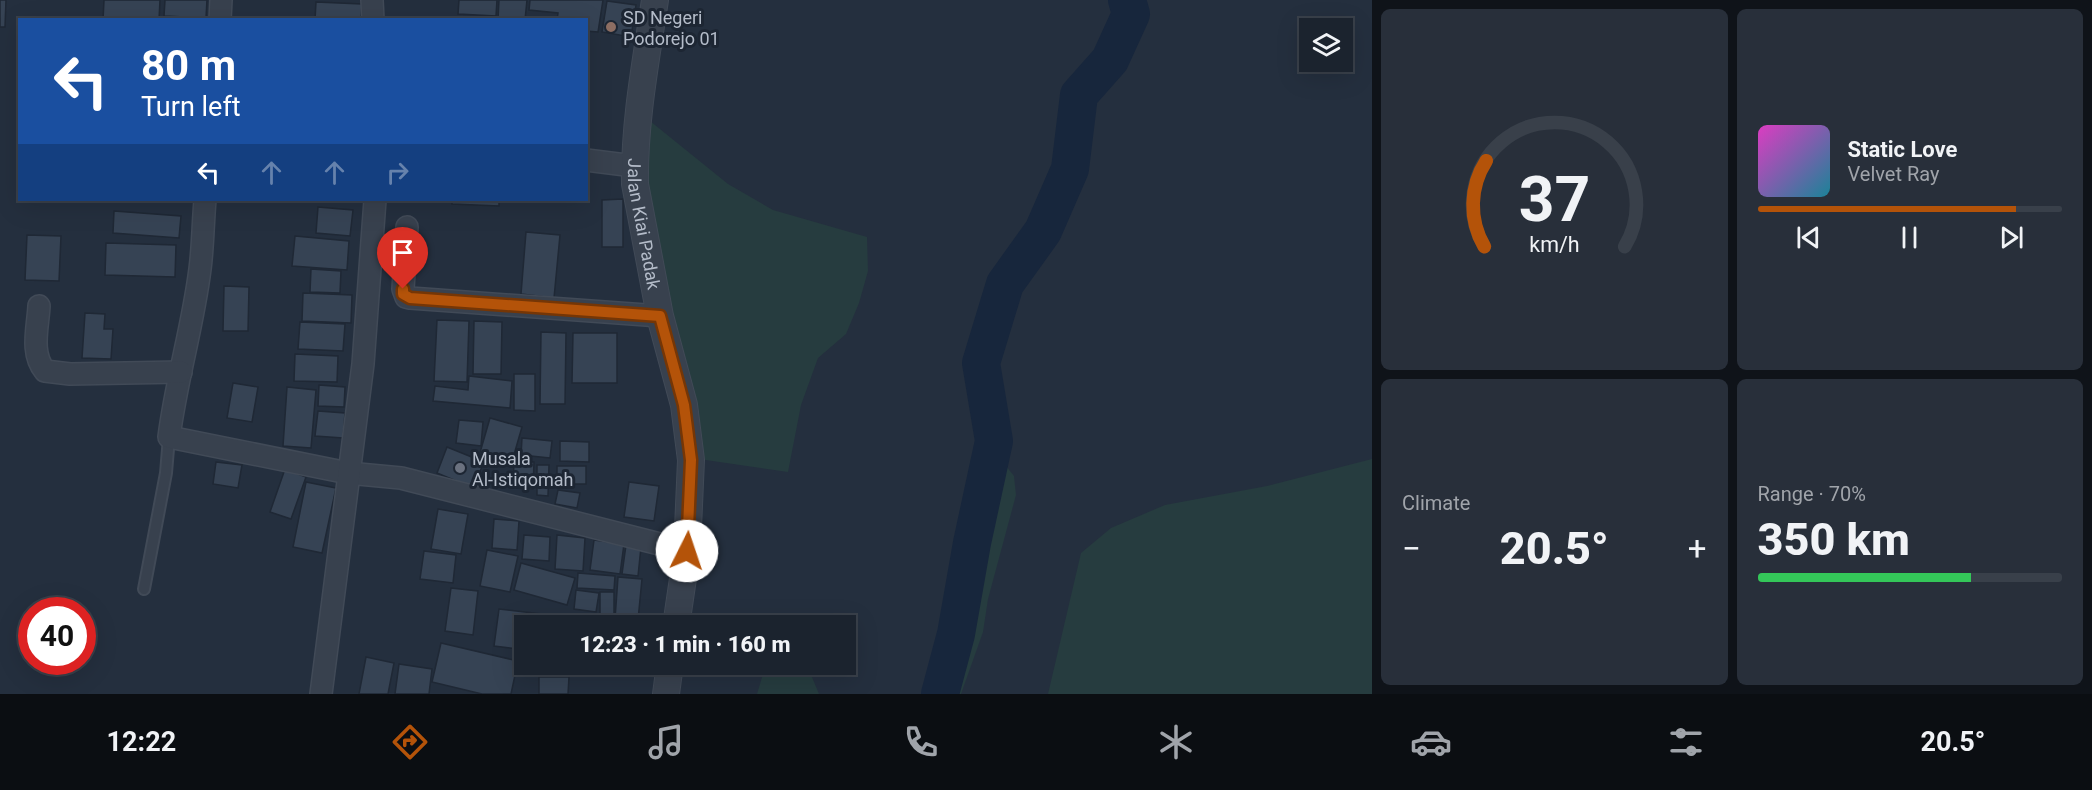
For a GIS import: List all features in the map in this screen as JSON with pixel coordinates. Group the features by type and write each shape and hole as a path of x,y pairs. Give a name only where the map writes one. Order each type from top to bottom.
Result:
{"street":[{"path":"220,18 221,0"},
{"path":"372,0 373,18"},
{"name":"Jalan Kiai Padak","path":"655,0 634,165 637,202 660,316 684,405 691,460 687,551 678,615"},
{"path":"588,160 634,165"},
{"path":"205,201 200,268 168,437 348,473 401,478 687,551"},
{"path":"321,694 363,364 375,201"},
{"path":"407,227 403,294 410,298 660,316"},
{"path":"371,271 404,273"},
{"path":"39,306 36,353 39,364 45,371 70,374 181,372"},
{"path":"666,694 669,675"}],"lane":[{"path":"144,590 166,474 168,437"}],"green space":[{"path":"650,121 728,184 773,210 867,237 868,271 859,303 846,334 818,358 801,405 788,472 692,458 642,219"},
{"path":"1372,459 1372,694 1048,694 1081,553 1111,528 1165,505 1267,486"},
{"path":"1002,461 1014,476 1016,495 988,599 983,632 961,694 929,694 947,627 971,506"},
{"path":"763,675 811,675 819,694 757,694"}],"building":[{"path":"0,0 6,0 5,27 0,27"},
{"path":"104,0 160,0 159,18 103,18"},
{"path":"165,0 207,0 206,18 164,16"},
{"path":"459,0 497,0 496,16 458,14"},
{"path":"499,0 527,0 525,18 498,18"},
{"path":"530,0 603,0 598,32 588,31 588,18 557,18 558,13 529,10"},
{"path":"607,1 636,5 631,37 602,32"},
{"path":"316,2 362,4 361,18 315,18"},
{"path":"623,199 623,247 602,247 602,200"},
{"path":"452,201 499,201 499,206 452,204"},
{"path":"318,207 353,210 350,236 316,233"},
{"path":"114,211 181,216 179,238 113,233"},
{"path":"526,232 560,235 554,298 521,294"},
{"path":"27,235 61,236 59,281 25,280"},
{"path":"295,236 349,241 347,270 292,266"},
{"path":"106,243 176,245 175,277 105,275"},
{"path":"311,269 341,271 340,293 310,292"},
{"path":"224,286 249,287 248,331 223,331"},
{"path":"303,293 352,295 351,323 302,321"},
{"path":"85,313 105,314 104,329 113,329 111,359 82,358"},
{"path":"437,320 469,321 467,382 434,381"},
{"path":"474,321 502,322 501,374 473,374"},
{"path":"300,322 345,324 343,351 298,349"},
{"path":"541,332 566,333 565,404 540,404"},
{"path":"573,333 617,333 617,383 572,383"},
{"path":"295,354 338,356 337,382 294,381"},
{"path":"514,374 535,374 535,411 514,410"},
{"path":"469,376 512,381 510,408 433,401 435,386 468,390"},
{"path":"233,383 258,387 252,422 227,418"},
{"path":"319,385 345,387 344,407 318,406"},
{"path":"287,387 316,390 311,448 283,446"},
{"path":"318,411 345,413 343,438 315,436"},
{"path":"490,418 522,427 511,465 479,456"},
{"path":"459,420 483,422 481,446 456,443"},
{"path":"522,438 552,441 550,458 521,455"},
{"path":"560,441 589,442 589,462 560,461"},
{"name":"Musala Al-Istiqomah","path":"447,447 484,462 473,488 437,473"},
{"path":"514,461 534,462 533,489 513,488"},
{"path":"216,462 242,465 238,488 213,484"},
{"path":"537,465 549,465 548,496 537,495"},
{"path":"557,466 586,466 586,484 557,484"},
{"path":"285,469 306,477 291,519 270,512"},
{"path":"306,482 336,488 322,553 293,547"},
{"path":"629,482 659,486 654,521 624,517"},
{"path":"558,490 580,493 577,508 555,504"},
{"path":"438,509 468,514 461,554 431,549"},
{"path":"494,519 519,521 517,550 492,548"},
{"path":"524,535 550,537 549,561 522,559"},
{"path":"557,535 585,538 583,571 555,569"},
{"path":"594,540 624,544 620,574 590,570"},
{"path":"626,545 641,547 638,576 622,574"},
{"path":"487,550 518,556 510,592 480,586"},
{"path":"424,551 456,555 453,583 420,579"},
{"path":"521,563 575,578 567,605 514,590"},
{"path":"578,573 615,576 614,590 577,588"},
{"path":"618,577 642,579 638,615 615,615"},
{"path":"451,588 478,591 473,635 445,631"},
{"path":"576,590 599,593 596,612 574,609"},
{"path":"600,592 614,592 614,615 600,615"},
{"path":"499,609 541,614 514,615 514,649 494,646"},
{"path":"441,643 514,660 515,675 511,694 482,694 432,682"},
{"path":"366,657 394,663 388,694 359,694"},
{"path":"399,664 432,669 429,694 395,694"},
{"path":"539,677 569,677 568,694 539,694"}],"waterway":[{"path":"940,694 956,634 972,543 994,441 981,363 1005,284 1043,231 1070,169 1079,95 1110,60 1131,14 1127,0"}],"place":[{"name":"SD Negeri Podorejo 01","path":"611,27"},
{"name":"Musala Al-Istiqomah","path":"460,468"}],"route":[{"path":"403,289 403,294 410,298 660,316 684,405 691,460 687,551"}]}
